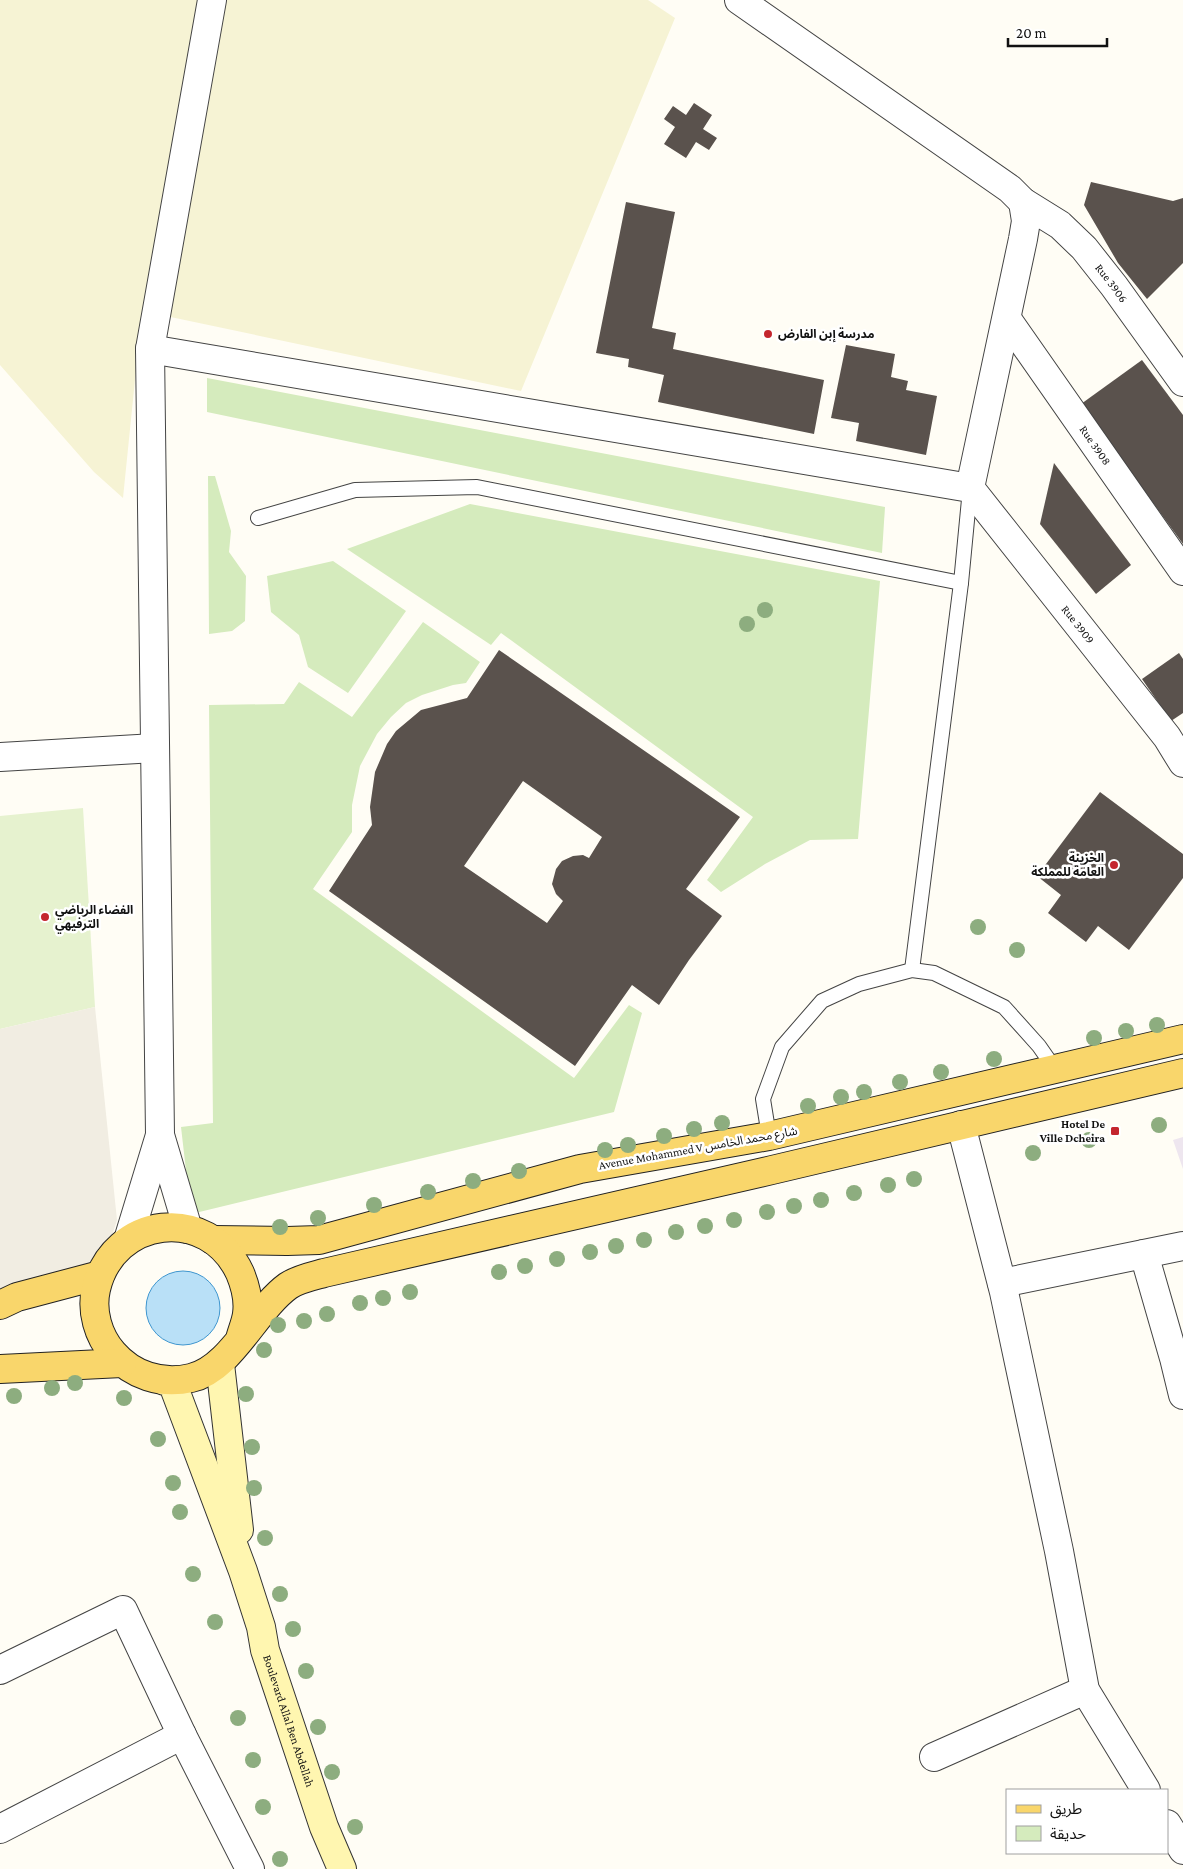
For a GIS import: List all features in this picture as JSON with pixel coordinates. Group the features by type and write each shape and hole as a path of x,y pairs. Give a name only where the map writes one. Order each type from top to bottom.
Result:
{"main road":[{"name":"Avenue Mohammed V شارع محمد الخامس","path":"213,1240 319,1240 580,1169 769,1136 1183,1039"},
{"path":"240,1339 248,1312 245,1285 233,1259 213,1240 188,1229 163,1227 139,1234 128,1240 111,1255 100,1274 94,1298 96,1322 106,1345 122,1363 142,1375 165,1381 180,1381 194,1378 220,1364 273,1300 290,1285 324,1273 1183,1073"},
{"path":"0,1305 17,1297 100,1274"},
{"path":"0,1369 122,1363"}],"street":[{"path":"188,1229 160,1135 150,349 212,0"},
{"name":"Rue 3906","path":"758,4 1010,189 1023,202 1060,225 1084,248 1114,286 1183,382"},
{"path":"150,349 970,488 1007,319 1026,221 1023,202"},
{"name":"Rue 3908","path":"1007,319 1183,571"},
{"name":"Rue 3909","path":"970,488 1175,732 1183,763"},
{"path":"0,757 155,748"},
{"path":"961,1126 1002,1283 1059,1551 1085,1690 1145,1789"},
{"path":"128,1240 160,1135"},
{"path":"1002,1283 1183,1246"},
{"path":"1144,1254 1183,1395"},
{"name":"Boulevard Allal Ben Abdellah","path":"220,1364 244,1571"},
{"name":"Boulevard Allal Ben Abdellah","path":"165,1381 172,1382 244,1571 261,1627 265,1650 324,1827 342,1869"},
{"path":"0,1670 123,1610 182,1735 250,1869"},
{"path":"934,1757 1085,1690"},
{"path":"0,1828 182,1735"},
{"path":"1168,1826 1183,1850"}],"lane":[{"path":"258,518 355,490 477,486 961,582"},
{"path":"912,970 961,582 970,488"},
{"path":"769,1136 763,1099 782,1047 822,1001 859,984 912,970 934,972 1004,1007 1039,1046 1055,1069"}],"shaded area":[{"path":"0,0 648,0 675,18 521,391 142,311 123,498 94,472 0,365"},
{"path":"95,1007 117,1220 110,1242 99,1259 65,1284 0,1297 0,1029"},
{"path":"1183,1137 1183,1169 1173,1140"}],"green space":[{"path":"207,378 885,507 882,553 207,412"},
{"path":"208,476 215,476 231,531 229,552 246,576 245,621 232,631 209,634"},
{"path":"470,504 880,581 858,839 810,840 765,864 721,892 707,880 753,817 501,633 491,645 347,549"},
{"path":"333,561 406,611 348,693 308,667 299,635 271,612 267,576"},
{"path":"423,622 480,662 466,683 422,695 406,703 377,734 360,766 352,805 352,832 313,889 574,1078 629,1005 642,1013 614,1112 191,1214 181,1127 213,1123 209,705 284,704 299,682 352,717"},
{"name":"الفضاء الرياضي الترفيهي","path":"83,808 95,1007 0,1029 0,816"}],"water":[{"path":"183,1271 204,1277 214,1287 220,1308 214,1329 204,1339 183,1345 162,1339 152,1329 146,1308 152,1287 162,1277"}],"building":[{"path":"694,103 712,115 703,129 717,138 709,150 696,142 686,158 664,144 675,127 664,119 673,106 686,115"},
{"path":"1091,182 1173,201 1183,198 1183,263 1147,299 1118,263 1084,205"},
{"path":"626,202 675,212 652,328 676,333 673,349 824,380 814,434 658,402 664,375 628,367 629,359 596,353"},
{"path":"846,345 895,354 891,377 908,381 906,390 937,396 926,455 856,441 859,423 831,418"},
{"path":"1142,360 1183,415 1183,544 1081,404"},
{"path":"1054,463 1131,565 1096,594 1040,524"},
{"path":"499,650 740,817 686,889 722,916 689,960 659,1005 632,985 575,1066 329,891 372,825 370,807 375,772 387,744 396,731 421,710 467,698","holes":["523,781 602,837 589,858 583,855 573,856 562,861 556,869 552,884 556,894 563,901 547,923 464,866"]},
{"path":"1179,653 1183,659 1183,713 1171,721 1142,679"},
{"name":"الخزينة العامة للمملكة","path":"1100,792 1183,854 1183,878 1129,950 1098,926 1086,942 1048,913 1061,895 1037,876"}],"place":[{"name":"مدرسة إبن الفارض","path":"768,334"},
{"name":"الخزينة العامة للمملكة","path":"1114,865"},
{"name":"الفضاء الرياضي الترفيهي","path":"45,917"},
{"name":"Hotel De Ville Dcheira","path":"1115,1131"}]}
